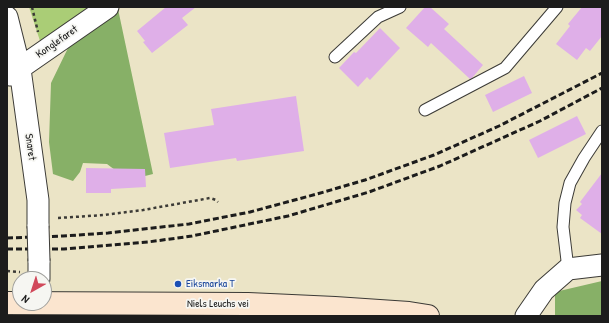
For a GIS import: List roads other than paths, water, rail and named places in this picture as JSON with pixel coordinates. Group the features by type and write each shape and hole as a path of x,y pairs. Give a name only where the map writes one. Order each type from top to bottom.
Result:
{"street":[{"name":"Konglefaret","path":"14,73 108,7"},
{"name":"Snaret","path":"7,17 14,73 38,200 48,222 34,271"},
{"path":"526,316 544,290 568,269 602,265"},
{"name":"Niels Leuchs vei","path":"52,308 248,304 335,308 409,313 428,316"}],"lane":[{"path":"336,57 378,17 400,7"},
{"path":"424,110 505,68 557,7"},
{"path":"568,269 563,227 565,203 570,183 602,131"}],"railway":[{"path":"7,238 108,233 189,224 250,212 317,194 365,180 434,155 499,126 602,73"},
{"path":"7,249 64,249 148,242 192,236 288,216 369,192 440,166 540,121 602,88"}],"place":[{"name":"Eiksmarka T","path":"178,284"}]}
